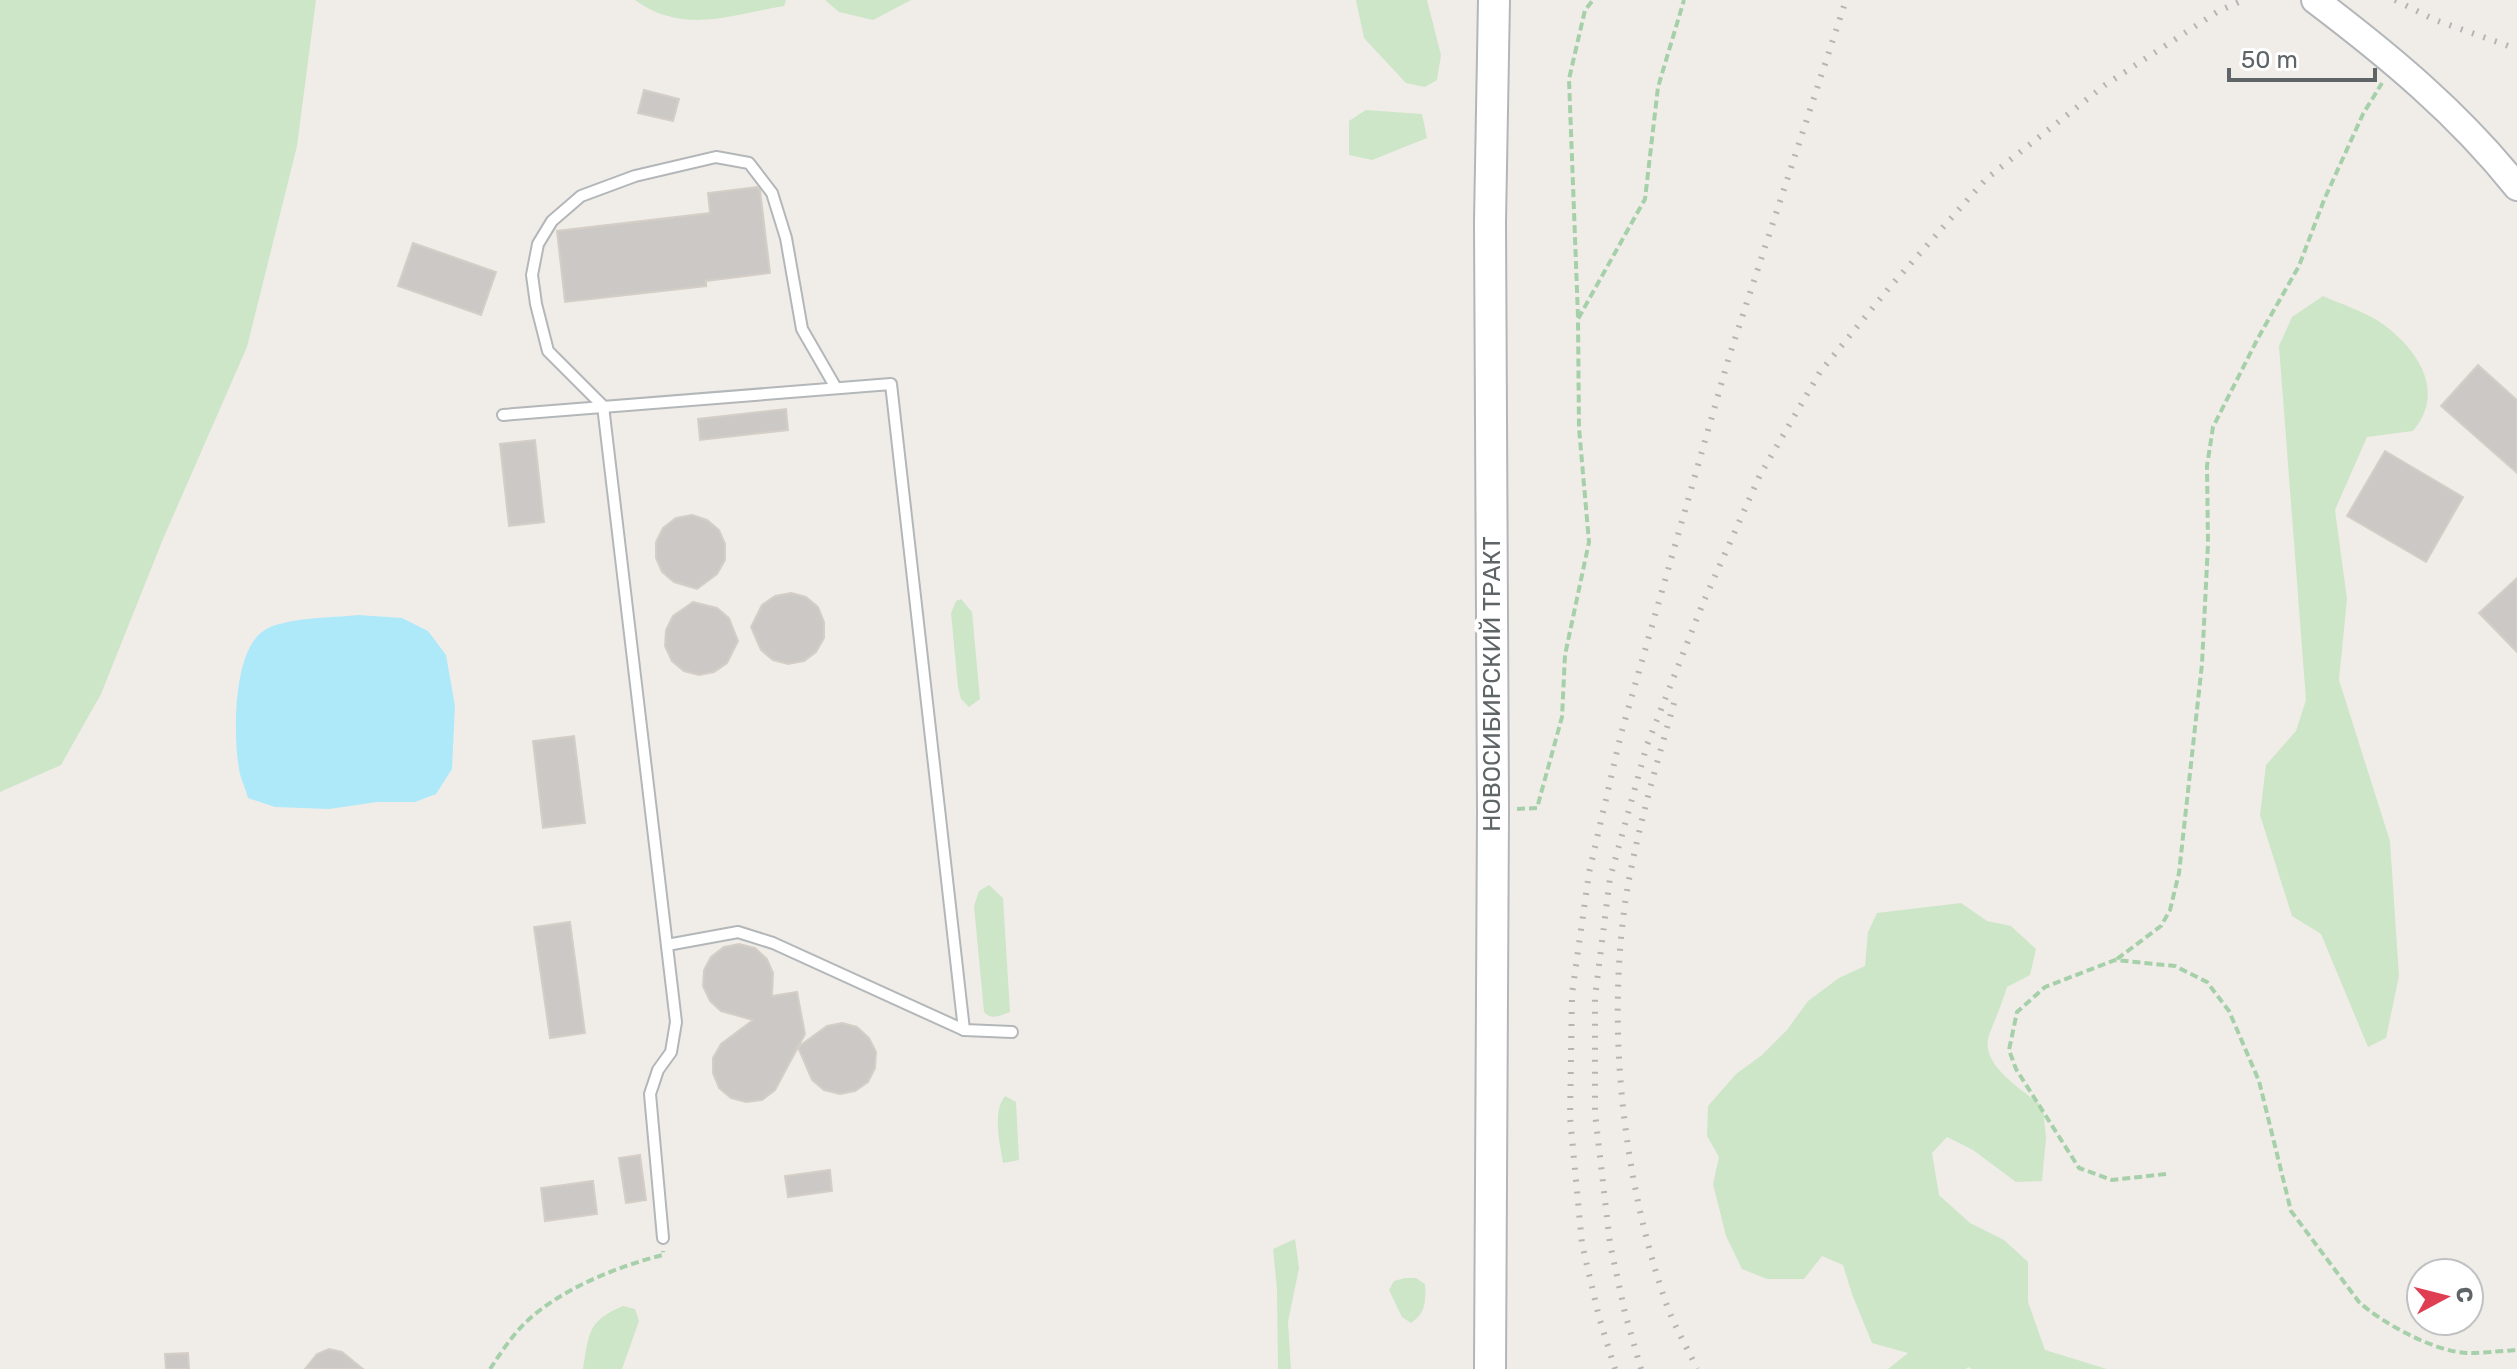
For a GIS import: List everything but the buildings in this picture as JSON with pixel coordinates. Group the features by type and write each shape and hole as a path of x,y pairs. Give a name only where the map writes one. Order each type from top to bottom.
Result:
{"main road":[{"name":"НОВОСИБИРСКИЙ ТРАКТ","path":"1490,1369 1493,810 1491,156 1494,0"},
{"path":"1491,156 1502,82 1505,0"}],"street":[{"path":"2315,0 2396,61 2460,122 2517,187"}],"lane":[{"path":"663,1238 650,1094 658,1070 671,1052 676,1022 603,406 548,351 532,275 538,244 552,221 581,196 635,176 716,157 749,163 772,193 786,238 802,329 836,388"},
{"path":"503,415 891,384 964,1030"},
{"path":"667,945 738,932 773,943 964,1030 1012,1032"}],"path":[{"path":"1493,810 1537,808 1562,717 1565,655 1589,542 1579,428 1569,79 1585,10 1593,0"},
{"path":"1578,319 1645,199 1658,87 1684,0"},
{"path":"2166,1174 2112,1180 2079,1168 2016,1069 2009,1050 2017,1012 2045,987 2115,960 2161,926 2170,910 2179,873 2202,664 2208,544 2207,466 2213,427 2299,266 2324,200 2363,114 2396,61"},
{"path":"2115,960 2175,966 2207,982 2229,1011 2259,1081 2291,1211 2359,1302 2408,1334 2463,1353 2517,1350"},
{"path":"490,1369 524,1324 556,1301 611,1270 663,1255 663,1238"}],"green space":[{"path":"0,0 316,0 297,146 247,347 163,539 101,694 61,765 0,792"},
{"path":"635,0 786,0 784,6 708,20 689,20 653,11"},
{"path":"825,0 911,0 873,20 839,12"},
{"path":"1356,0 1427,0 1441,55 1437,80 1425,87 1406,83 1364,38"},
{"path":"1366,110 1422,114 1427,138 1372,160 1349,155 1349,121"},
{"path":"2323,296 2380,322 2406,344 2423,371 2427,386 2423,416 2413,431 2367,437 2335,510 2347,599 2339,680 2390,841 2399,976 2386,1038 2368,1047 2321,934 2292,916 2260,815 2266,765 2296,731 2306,700 2279,346 2292,317"},
{"path":"961,599 972,612 980,699 969,707 961,699 958,687 951,613 956,601"},
{"path":"989,885 1003,898 1010,1012 993,1017 984,1012 974,906 979,891"},
{"path":"1961,903 1987,921 2011,926 2036,949 2030,975 2007,987 1989,1035 1988,1046 1990,1057 2005,1076 2043,1107 2046,1138 2042,1181 2016,1182 1973,1150 1947,1137 1932,1153 1939,1195 1970,1223 2004,1240 2028,1262 2028,1302 2045,1350 2107,1369 1888,1369 1908,1353 1872,1343 1843,1265 1822,1256 1804,1279 1767,1279 1742,1269 1726,1236 1713,1184 1719,1157 1707,1136 1708,1106 1736,1074 1762,1055 1787,1030 1808,1001 1839,978 1865,966 1868,932 1877,913"},
{"path":"1005,1096 1016,1102 1019,1160 1003,1163 998,1119"},
{"path":"1295,1239 1299,1268 1288,1322 1291,1369 1278,1369 1273,1249"},
{"path":"1416,1278 1425,1284 1424,1306 1411,1323 1402,1317 1389,1290 1394,1281"},
{"path":"623,1306 635,1309 639,1321 622,1369 583,1369 587,1346 596,1323"}],"water":[{"path":"358,615 402,618 428,631 446,655 455,706 452,769 436,794 415,802 377,802 329,809 275,807 248,798 240,774 236,720 240,678 252,643 262,632 282,623"}],"railway":[{"path":"1615,1369 1582,1244 1570,1117 1572,994 1589,873 1621,734 1729,357 1846,0"},
{"path":"1641,1369 1610,1244 1595,1113 1595,997 1610,878 1647,745 1703,603 1760,475 1820,372 1889,288 1986,179 2105,85 2217,12 2243,0"},
{"path":"2395,0 2435,20 2517,49"},
{"path":"1674,703 1628,885 1621,936 1618,1042 1622,1096 1638,1203 1666,1303 1697,1369"}]}
